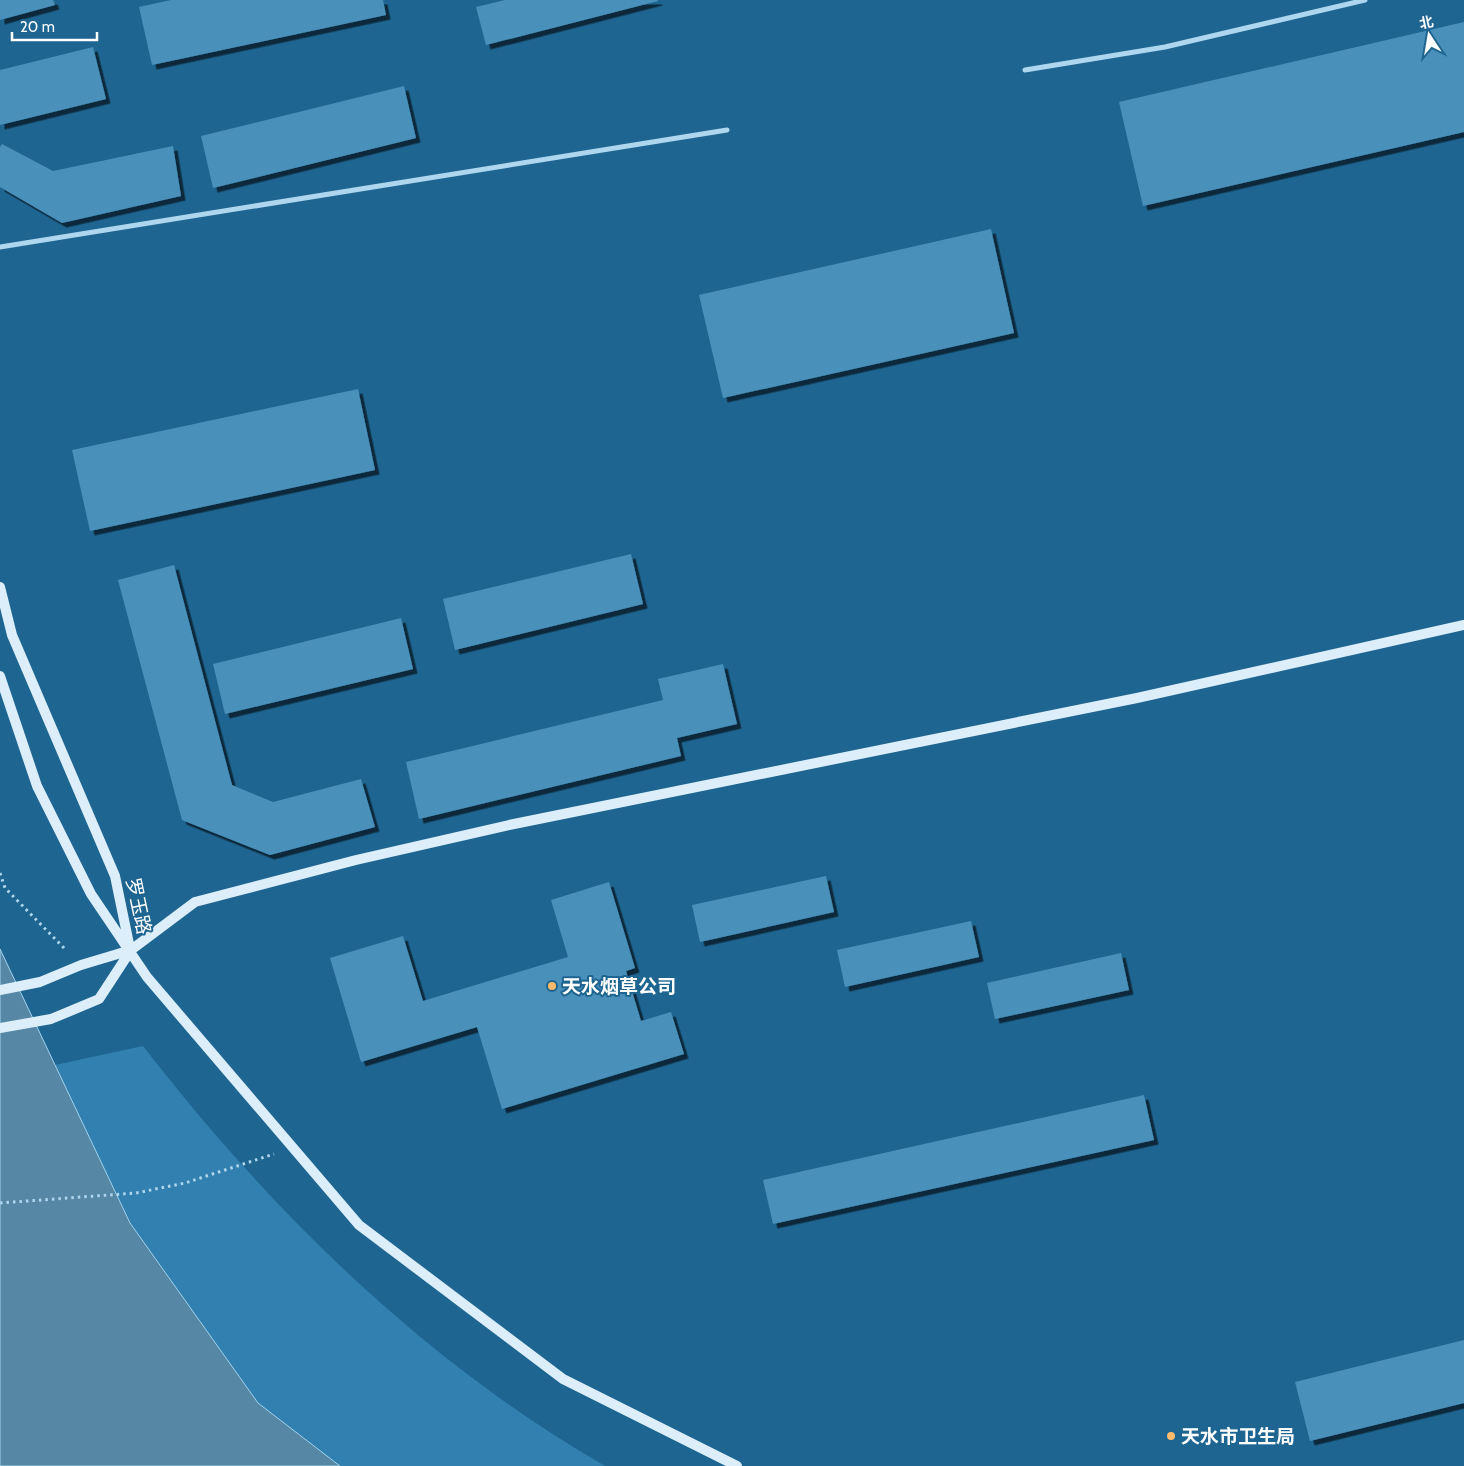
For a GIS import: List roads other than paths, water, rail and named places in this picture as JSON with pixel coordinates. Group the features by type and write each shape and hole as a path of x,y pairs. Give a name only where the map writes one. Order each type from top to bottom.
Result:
{"main road":[{"name":"罗玉路","path":"0,587 12,635 115,876 131,950"},
{"path":"0,990 40,982 131,950 195,902 356,860 509,825 1137,698 1464,626"},
{"name":"罗玉路","path":"0,676 37,786 91,894 131,950"},
{"path":"0,1028 51,1019 99,999 131,950"},
{"path":"131,950 147,978 360,1225 563,1379 737,1466"}],"street":[{"path":"1025,70 1165,46 1364,0"},
{"path":"0,247 727,130"}],"place":[{"name":"天水烟草公司","path":"552,986"},
{"name":"天水市卫生局","path":"1171,1436"}]}
